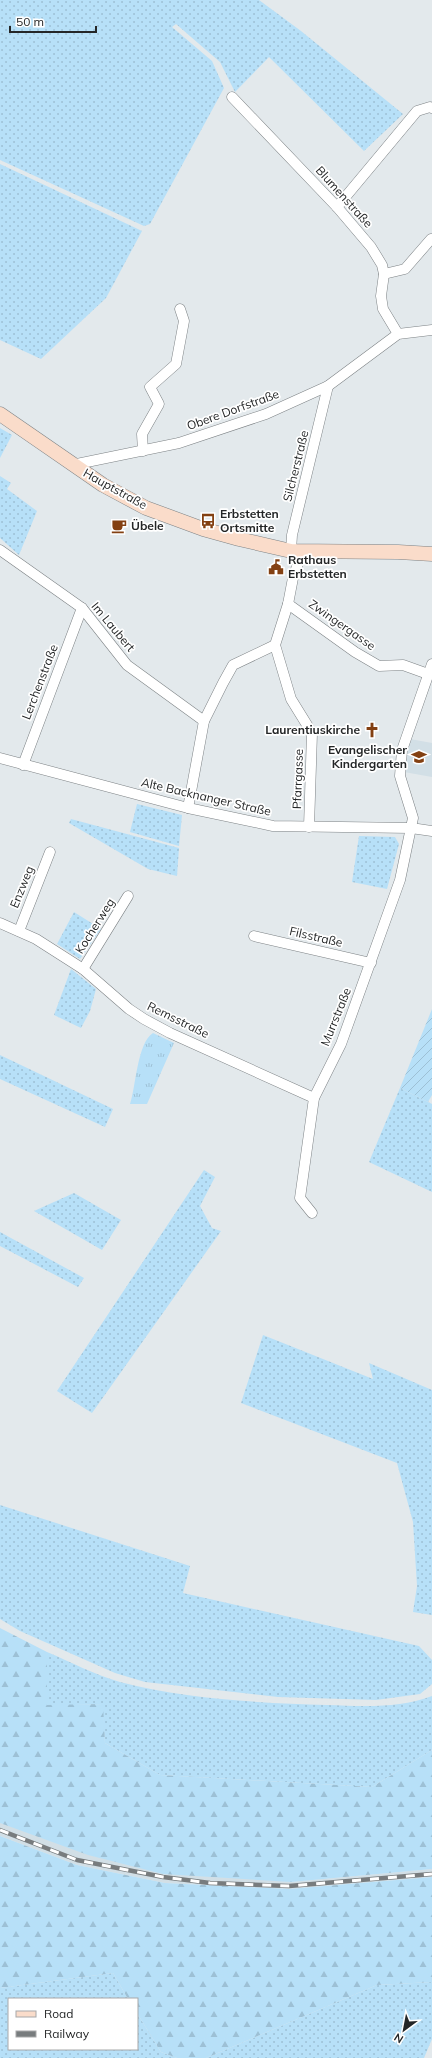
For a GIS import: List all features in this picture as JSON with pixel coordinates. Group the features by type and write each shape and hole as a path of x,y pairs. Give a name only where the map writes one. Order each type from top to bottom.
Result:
{"street":[{"name":"Blumenstraße","path":"232,96 338,207 371,247 382,265 384,274"},
{"path":"338,207 417,111 431,108"},
{"path":"398,334 383,309 381,296 384,274 405,269 431,238"},
{"path":"143,451 142,434 159,404 150,387 176,364 184,321 180,309"},
{"name":"Obere Dorfstraße","path":"72,465 179,443 266,414 328,386 398,334 432,330"},
{"name":"Silcherstraße","path":"297,552 292,535 328,386"},
{"name":"Hauptstraße","path":"0,414 103,485 146,508 239,540 297,552 349,551 432,554"},
{"path":"188,808 204,721 234,665 275,645 288,604 297,552"},
{"name":"Im Laubert","path":"1,555 82,608 127,665 204,721"},
{"name":"Zwingergasse","path":"288,604 355,652 379,666 403,666 430,669"},
{"name":"Lerchenstraße","path":"23,764 82,608"},
{"name":"Pfarrgasse","path":"275,645 291,699 312,734 310,827"},
{"name":"Murrstraße","path":"312,1213 300,1198 314,1098 341,1044 400,880 413,818 400,776 402,750 430,669"},
{"name":"Alte Backnanger Straße","path":"0,758 188,808 273,826 411,828 432,831"},
{"name":"Enzweg","path":"19,931 50,852"},
{"name":"Kocherweg","path":"83,968 128,896"},
{"name":"Remsstraße","path":"0,923 36,939 83,968 129,1009 144,1019 170,1033 314,1098"},
{"name":"Filsstraße","path":"254,936 371,963"}],"shaded area":[{"name":"Evangelischer Kindergarten","path":"410,739 432,743 432,777 404,772"},
{"path":"0,1823 291,1882 432,1869 432,1877 289,1889 165,1883 77,1865 0,1836"}],"green space":[{"path":"0,0 259,0 301,31 403,114 364,151 269,57 235,92 220,62 176,24 172,27 212,61 224,88 150,224 144,226 0,160"},
{"path":"0,164 142,231 106,298 41,359 0,340"},
{"path":"0,428 12,435 0,458"},
{"path":"0,476 11,483 7,489 37,511 19,555 0,538"},
{"path":"137,804 182,815 179,846 130,832"},
{"path":"71,819 179,848 177,876 148,869 69,823"},
{"path":"359,836 395,837 399,844 387,889 352,882"},
{"path":"74,912 101,929 80,959 57,944"},
{"path":"71,969 96,989 90,1011 81,1028 54,1015"},
{"path":"432,1009 432,1095 428,1102 400,1088"},
{"path":"153,1033 174,1043 147,1104 130,1104 140,1055 148,1038"},
{"path":"0,1055 113,1109 105,1127 0,1079"},
{"path":"400,1088 432,1104 432,1192 369,1162"},
{"path":"204,1170 215,1177 200,1206 212,1228 221,1231 92,1413 57,1391"},
{"path":"74,1193 121,1220 102,1250 34,1211"},
{"path":"0,1232 84,1278 78,1287 0,1246"},
{"path":"263,1335 373,1379 369,1363 432,1390 432,1615 413,1612 417,1586 413,1522 397,1463 241,1403"},
{"path":"0,1505 190,1566 183,1593 419,1646 432,1660 432,1684 420,1694 376,1700 278,1697 145,1682 115,1673 20,1631 0,1619"},
{"path":"0,1628 47,1652 47,1705 103,1704 105,1743 160,1775 372,1787 432,1750 432,1869 291,1882 163,1874 88,1855 0,1823"},
{"path":"47,1652 92,1672 120,1682 145,1688 223,1699 275,1703 380,1706 406,1703 432,1696 432,1750 372,1787 160,1775 105,1743 102,1704 47,1706"},
{"path":"0,1836 77,1865 165,1883 289,1889 432,1877 432,1982 377,1985 206,2058 177,2058 161,2052 138,2015 138,1998 127,1998 113,1973 0,1988"},
{"path":"113,1973 127,1998 8,1998 8,2050 138,2050 138,2015 161,2052 177,2058 0,2058 0,1988"},
{"path":"432,1982 432,2039 424,2058 206,2058 377,1985"}],"railway":[{"path":"0,1830 77,1860 163,1877 210,1883 289,1886 432,1874"}],"place":[{"name":"Erbstetten Ortsmitte","path":"208,521"},
{"name":"Übele","path":"119,526"},
{"name":"Rathaus Erbstetten","path":"276,567"},
{"name":"Laurentiuskirche","path":"372,730"},
{"name":"Evangelischer Kindergarten","path":"419,757"}]}
